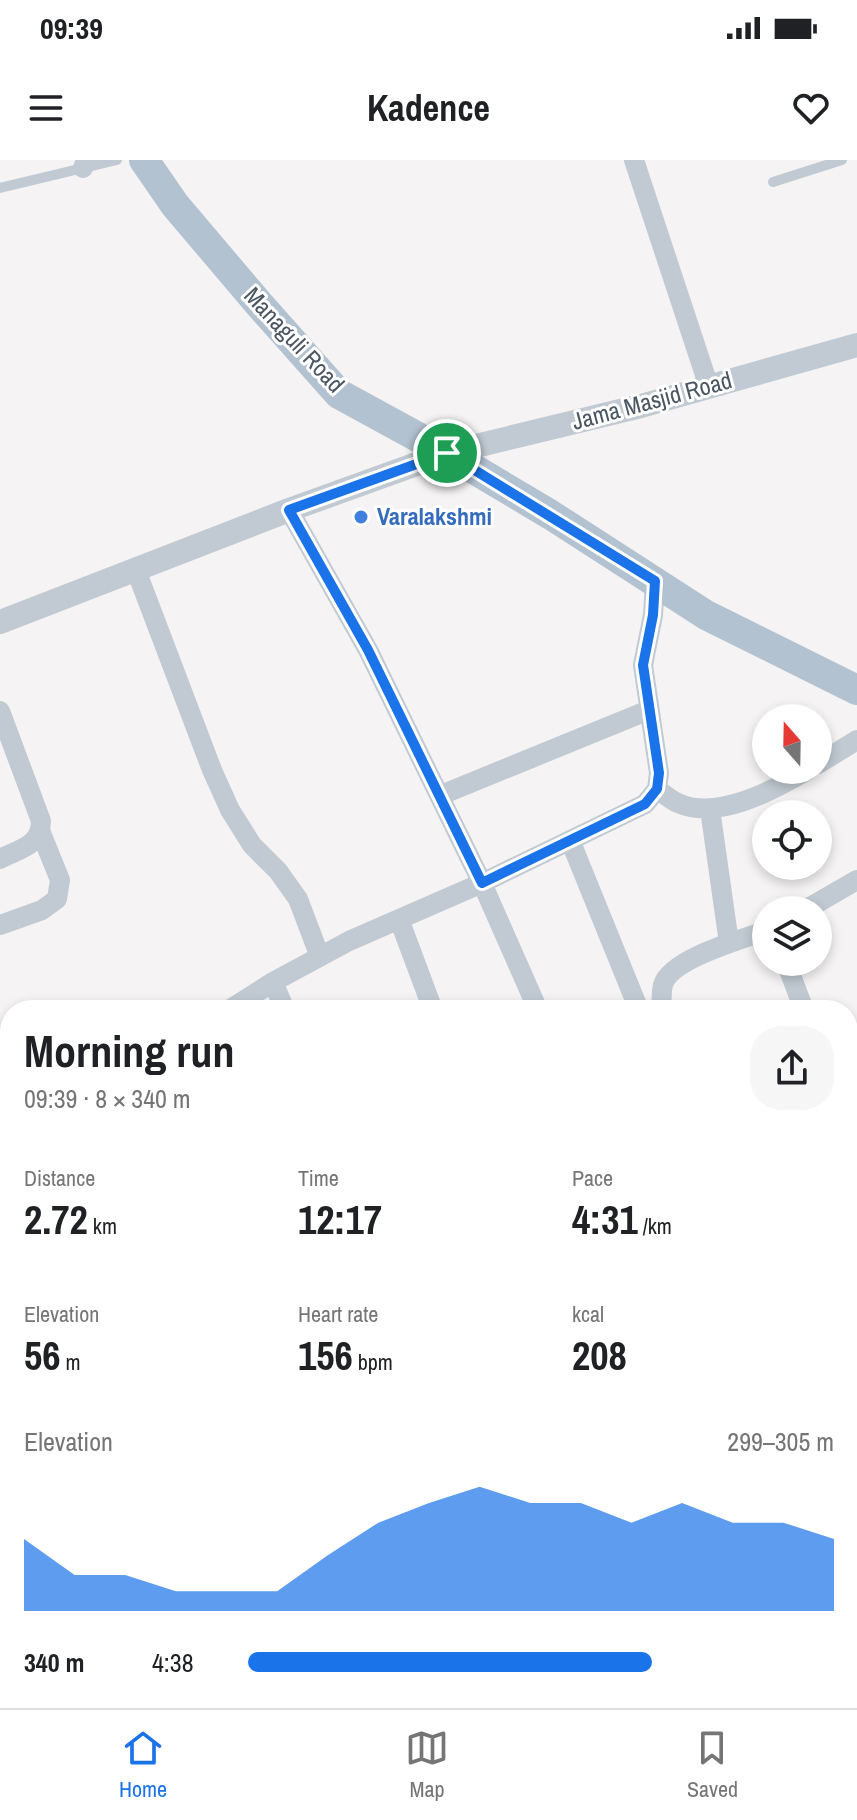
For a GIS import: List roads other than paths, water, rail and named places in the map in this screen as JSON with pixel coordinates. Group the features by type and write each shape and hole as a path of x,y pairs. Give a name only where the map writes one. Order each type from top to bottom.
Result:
{"main road":[{"name":"Managuli Road","path":"144,160 175,205 339,394 447,453 706,615 857,690"}],"street":[{"path":"634,160 709,387"},
{"name":"Jama Masjid Road","path":"0,622 289,510 447,453 709,387 857,345"},
{"path":"289,510 368,650 441,795 534,1000"},
{"path":"136,570 230,810 252,845 278,871 298,899 320,957"},
{"path":"245,1000 320,957 645,804 657,789 659,773 643,665 653,615 655,581"},
{"path":"441,795 649,710"},
{"path":"0,711 60,880 57,899 42,910 0,925"},
{"path":"832,755 857,740"},
{"path":"657,789 679,804 710,809 735,805 779,784"},
{"path":"710,809 729,943"},
{"path":"0,859 34,842 41,833"},
{"path":"570,840 635,1000"},
{"path":"829,896 857,880"},
{"path":"399,919 429,1000"},
{"path":"662,1000 663,985 671,970 752,936"},
{"path":"791,976 800,1000"},
{"path":"273,982 281,1000"}],"lane":[{"path":"0,188 85,164 117,160"},
{"path":"773,182 842,160"}],"place":[{"name":"Varalakshmi","path":"361,517"}]}
